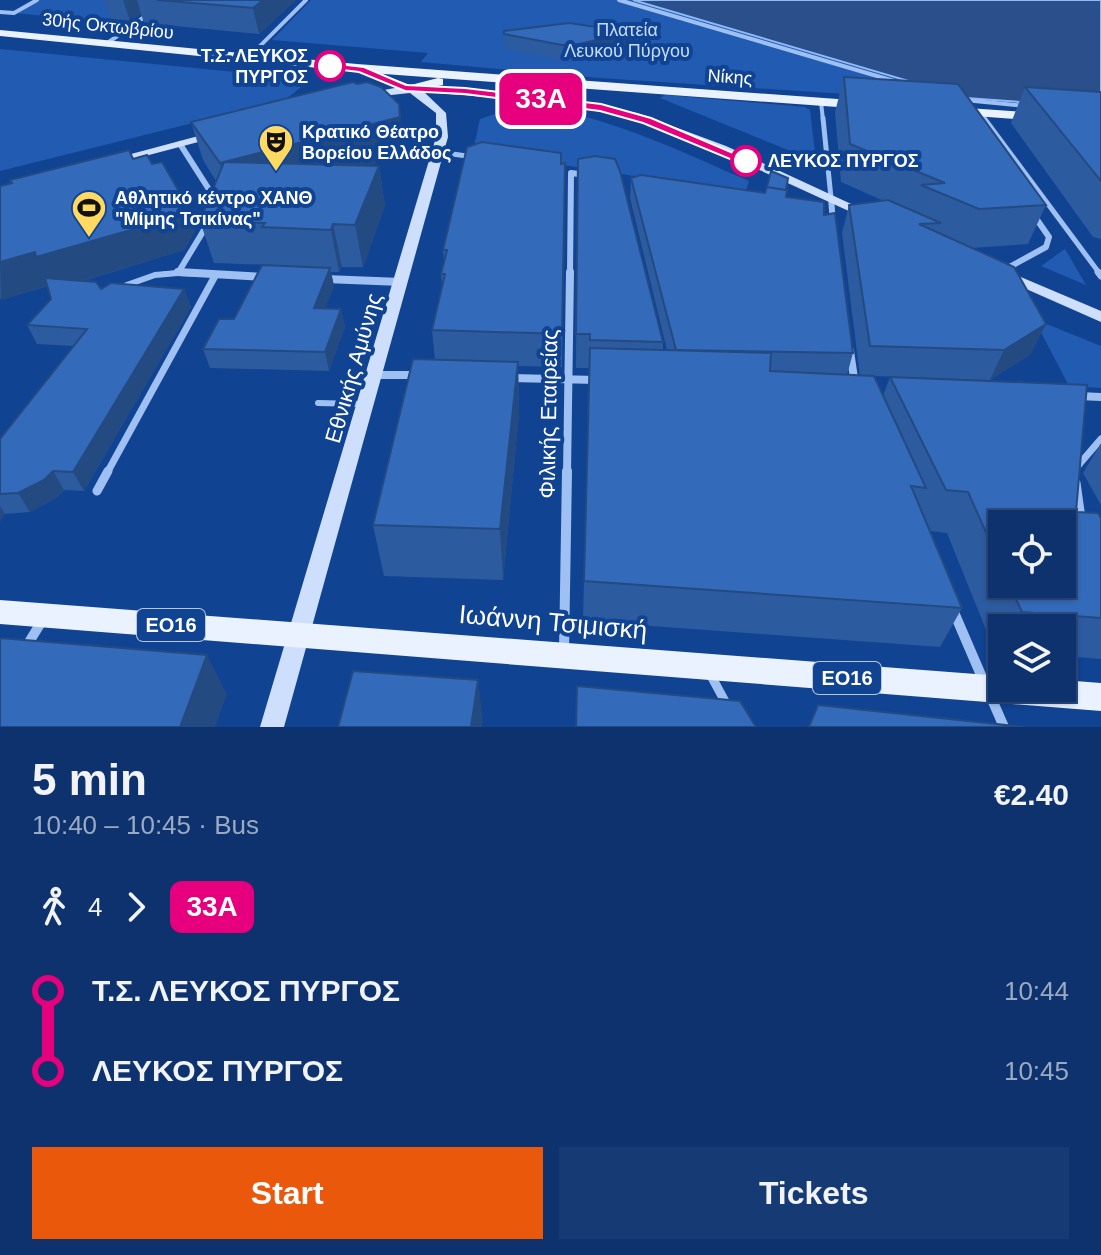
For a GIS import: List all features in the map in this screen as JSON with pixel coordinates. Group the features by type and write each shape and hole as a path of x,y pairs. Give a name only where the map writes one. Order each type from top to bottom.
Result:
{"main road":[{"name":"30ής Οκτωβρίου","path":"0,33 357,68"},
{"name":"Νίκης","path":"357,68 883,106"},
{"name":"Εθνικής Αμύνης","path":"272,727 443,129 441,113 430,102 357,68"},
{"path":"355,100 405,88 482,77"},
{"path":"405,88 524,97 617,111 682,134 829,207 887,223"},
{"path":"948,104 971,116 1056,118"},
{"path":"105,163 226,132"},
{"path":"986,266 1101,317"},
{"name":"Ιωάννη Τσιμισκή","path":"0,612 1101,697"}],"street":[{"path":"0,12 14,13 37,0"},
{"path":"248,58 306,0"},
{"name":"Νίκης","path":"619,0 900,83"},
{"path":"106,44 157,8"},
{"path":"821,102 829,207 835,233"},
{"path":"948,104 1039,107"},
{"path":"971,116 1101,276"},
{"path":"180,144 215,198 215,212 178,273 279,278"},
{"path":"438,152 486,159"},
{"path":"557,170 595,176"},
{"name":"Φιλικής Εταιρείας","path":"564,656 571,173"},
{"path":"1000,272 1046,247 1049,237 1031,212"},
{"path":"97,491 215,276"},
{"path":"311,279 401,282"},
{"path":"849,342 855,388 861,403"},
{"path":"374,375 423,376"},
{"path":"496,377 612,380"},
{"path":"840,388 871,389"},
{"path":"1072,396 1101,397"},
{"path":"1083,528 1074,470 1101,439"},
{"path":"950,604 1004,727"},
{"path":"22,654 44,616"},
{"path":"707,667 732,715"}],"lane":[{"path":"116,294 134,281 178,273"},
{"path":"318,403 365,405"}],"green space":[{"path":"37,0 154,0 121,23 14,13"},
{"name":"Πλατεία Λευκού Πύργου","path":"311,0 633,0 938,91 938,100 600,78 421,62 428,53 272,40"},
{"path":"0,49 297,78 301,87 285,100 0,171"},
{"path":"665,95 805,107 810,110 815,153 807,156 793,152 660,98"},
{"path":"522,105 552,109 610,124 666,145 749,181 745,193 473,151 480,119"},
{"path":"1065,249 1086,285 1041,266"},
{"path":"1034,319 1101,346 1101,388 1069,386"}],"shaded area":[{"path":"633,0 1101,0 1101,108 966,98"}],"building":[{"path":"157,0 263,0 253,8"},
{"path":"569,23 631,32 562,45 504,34 504,31"},
{"path":"844,77 958,84 1046,205 979,209 921,185 945,183 850,144"},
{"path":"353,82 367,82 381,87 399,104 400,117 220,163 191,122"},
{"path":"1025,87 1101,92 1101,181"},
{"path":"482,142 561,153 561,164 565,163 562,334 432,330 445,274 441,274 447,250 443,250 467,147"},
{"path":"129,150 133,159 147,155 152,164 162,162 184,200 173,218 36,257 35,252 0,262 0,186 12,183 10,180"},
{"path":"595,156 615,159 620,171 663,342 590,340 590,334 576,334 578,159"},
{"path":"224,162 379,166 355,225 333,224 331,230 262,227 265,223 200,221"},
{"path":"771,171 788,178 786,190 767,187"},
{"path":"641,175 765,193 767,187 787,190 786,197 824,202 824,215 835,213 853,353 676,350 631,178"},
{"path":"888,200 941,223 919,224 1014,267 1046,324 1004,350 870,346 849,205"},
{"path":"262,265 330,268 314,308 341,309 325,352 203,349 219,319 234,319"},
{"path":"45,278 96,282 101,289 111,283 184,289 73,472 53,471 44,480 18,493 0,494 0,439 87,329 27,325 51,299"},
{"path":"590,348 771,353 770,371 874,376 926,488 911,486 962,608 584,581"},
{"path":"413,359 518,362 500,529 373,525"},
{"path":"890,377 1087,385 1076,512 988,510 988,537 968,492 946,490"},
{"path":"1076,512 1098,513 1101,518 1101,618 1022,612 1016,598 1076,598"},
{"path":"0,638 207,655 180,727 0,727"},
{"path":"353,671 478,680 471,727 338,727"},
{"path":"577,686 740,701 756,727 576,727"},
{"path":"818,705 1024,727 809,727"}],"bus line":[{"name":"33A","path":"330,66 361,69 405,88 563,101 632,115 746,161"}],"place":[{"name":"Τ.Σ. ΛΕΥΚΟΣ ΠΥΡΓΟΣ","path":"330,66"},
{"name":"ΛΕΥΚΟΣ ΠΥΡΓΟΣ","path":"746,161"},
{"name":"Κρατικό Θέατρο Βορείου Ελλάδος","path":"276,173"},
{"name":"Αθλητικό κέντρο ΧΑΝΘ \"Μίμης Τσικίνας\"","path":"89,239"}]}
